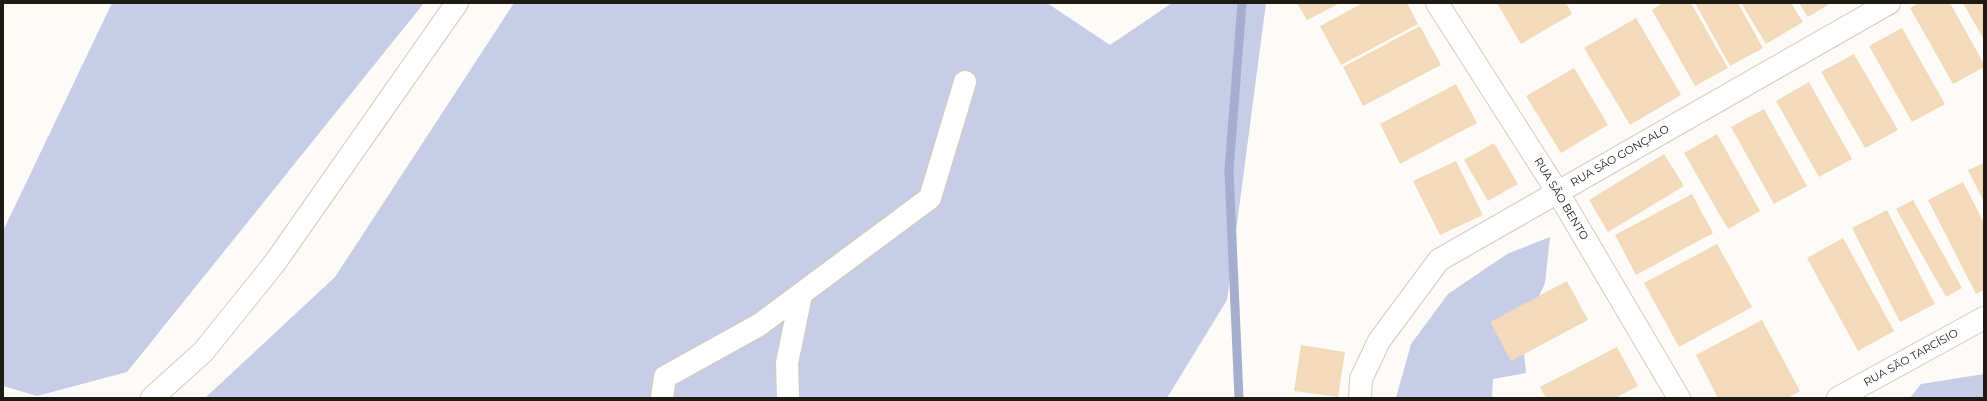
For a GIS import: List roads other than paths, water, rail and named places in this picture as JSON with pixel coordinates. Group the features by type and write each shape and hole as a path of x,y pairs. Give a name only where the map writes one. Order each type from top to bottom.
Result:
{"street":[{"path":"152,398 204,352 274,264 457,3"},
{"name":"RUA SÃO BENTO","path":"1437,3 1557,192 1679,398"},
{"name":"RUA SÃO GONÇALO","path":"1360,398 1361,379 1379,341 1439,260 1889,3"},
{"path":"662,398 665,377 759,325 930,198 965,82"},
{"path":"788,398 787,362 801,295"},
{"name":"RUA SÃO TARCÍSIO","path":"1838,398 1984,318"}],"waterway":[{"path":"1239,398 1229,170 1242,3"}]}
